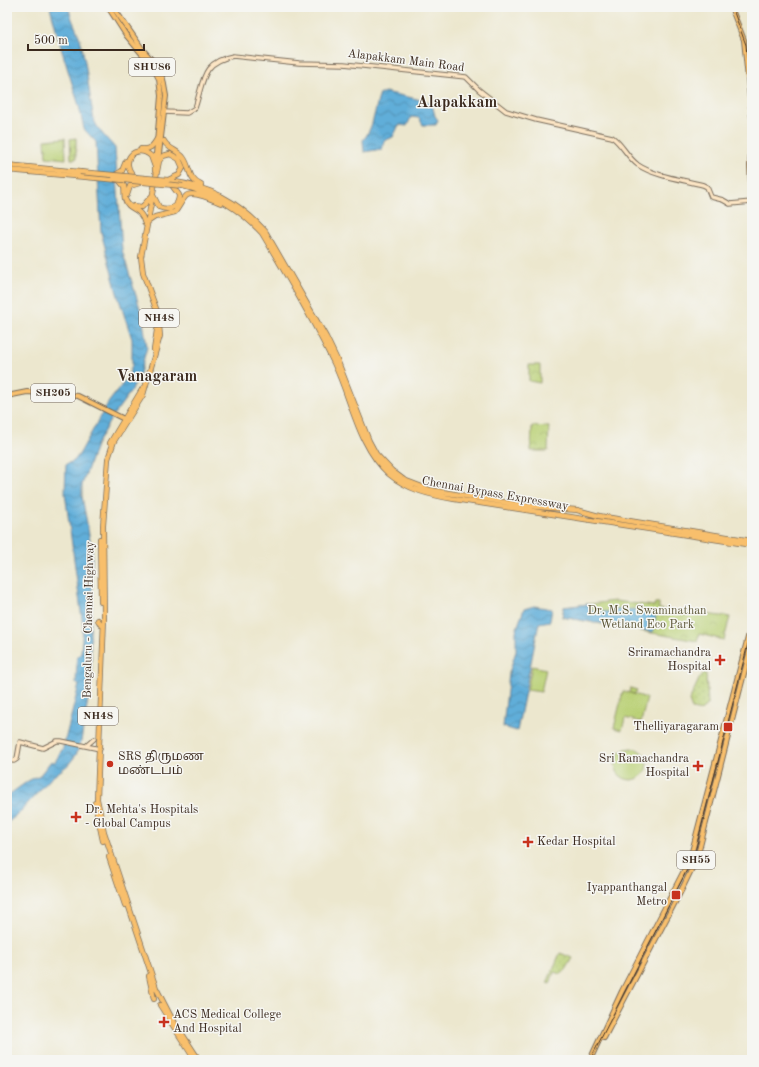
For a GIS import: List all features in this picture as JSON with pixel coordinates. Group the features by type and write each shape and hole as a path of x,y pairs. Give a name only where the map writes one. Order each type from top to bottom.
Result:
{"highway":[{"path":"135,177 128,170 128,160 135,153 145,151 152,146 157,139"},
{"path":"164,141 170,148 182,156 194,182 224,197"},
{"path":"114,177 122,171 127,156 132,151 145,151 151,156 156,166"},
{"path":"156,166 165,154 175,156 181,161 182,170 178,177 170,182 148,182 130,186 127,192 127,197 130,203 140,209 148,224 154,217 175,212 189,194 195,194 237,209"},
{"path":"7,165 80,174"},
{"name":"SHU86","path":"149,212 156,166"},
{"path":"7,170 80,174 148,182"},
{"path":"114,177 135,177 183,185"},
{"path":"114,177 124,186 124,197 127,204 140,209"},
{"path":"140,209 152,196 159,207 167,210 173,208 178,203 179,195 170,182"},
{"name":"Chennai Bypass Expressway","path":"183,185 224,197 245,212 265,231 336,363 363,428 376,454 392,471 404,480 430,490 454,495 563,510 595,518"},
{"name":"Chennai Bypass Expressway","path":"183,185 198,189 237,209 262,233 336,363"},
{"name":"NH48","path":"123,419 145,390 160,336 158,314 141,266 142,249 148,224 149,212"},
{"name":"NH48","path":"123,419 143,387 157,333 154,311 138,266 141,237 148,224"},
{"name":"Chennai Bypass Expressway","path":"340,372 369,450 381,466 402,483 429,494 562,516 595,518"},
{"name":"Bengaluru - Chennai Highway","path":"123,419 110,441 106,457 100,526 101,625 97,799 102,826 154,985 162,1005"},
{"name":"Bengaluru - Chennai Highway","path":"123,419 112,444 108,459 103,526 104,645 94,792 98,821 149,976 162,1005"},
{"path":"562,516 564,514 563,510"},
{"path":"595,518 752,541"},
{"path":"595,518 752,545"},
{"path":"98,607 101,601"},
{"path":"98,620 101,625"},
{"path":"103,659 105,654"},
{"path":"149,976 154,1000"},
{"path":"163,998 170,1015"},
{"name":"NH48","path":"162,1005 199,1060"},
{"name":"NH48","path":"162,1005 195,1060"}],"main road":[{"name":"SHU86","path":"108,7 153,68 161,88 156,166"},
{"name":"SHU86","path":"113,7 139,48 161,72 166,96 162,134 156,166"},
{"path":"732,7 744,36 752,92"},
{"path":"744,36 752,118"},
{"name":"Alapakkam Main Road","path":"164,112 187,113 195,108 209,66 223,58 233,56 299,62 344,64 459,76 468,78 475,87 506,111 536,120 612,137 620,143 637,164 674,177 704,183 713,196 723,198 730,203 752,201"},
{"path":"752,136 750,180 752,201"},
{"path":"752,162 752,187"},
{"name":"SH205","path":"7,396 27,392 78,396 123,419"},
{"name":"SH55","path":"591,1060 690,859 752,622"},
{"name":"SH55","path":"624,992 683,887 697,858 752,642"},
{"path":"86,746 94,739"},
{"path":"7,760 17,759 20,742 44,748 57,741 62,741 98,748"}],"green space":[{"path":"65,138 66,159 46,157 45,140"},
{"path":"76,138 76,159 71,159 70,139"},
{"path":"529,365 540,365 540,383 529,381"},
{"path":"532,426 549,427 548,451 531,451"},
{"name":"Dr. M.S. Swaminathan Wetland Eco Park","path":"615,601 654,606 655,603 659,603 659,609 730,617 724,640 699,634 697,641 562,617 564,607"},
{"path":"532,666 546,669 541,692 527,690"},
{"path":"704,673 706,674 708,703 701,711 692,709 689,701 700,677"},
{"path":"630,688 637,690 635,694 630,693 647,698 641,722 625,718 622,730 614,728 623,691 629,693"},
{"path":"631,748 637,749 644,755 647,764 646,770 640,777 631,780 625,779 618,773 615,764 616,758 622,751"},
{"path":"560,953 573,958 566,970 560,974 554,972 550,984 547,983"}],"water":[{"path":"50,7 69,7 81,42 94,120 115,148 122,250 142,315 147,347 140,373 132,390 112,417 96,445 82,485 82,496 92,551 92,606 90,633 92,676 81,741 76,755 68,765 51,778 17,815 7,823 7,796 28,781 40,775 51,761 55,762 63,748 79,685 76,683 77,657 81,653 83,626 65,493 66,464 74,461 80,453 108,403 127,378 132,366 132,339 117,293 101,232 96,142 84,129 79,106"},
{"path":"385,92 432,104 435,116 438,120 436,125 423,125 419,118 411,117 407,126 399,125 393,137 384,141 382,149 364,152 363,140 372,124 380,94"},
{"path":"588,604 592,610 609,612 616,609 646,610 656,615 653,632 562,617 564,607"},
{"path":"534,606 552,609 550,621 539,623 517,731 503,727 509,673 516,651 516,631 524,609"}],"railway":[{"path":"732,7 746,45 752,111"},
{"path":"752,153 752,197"},
{"path":"590,1060 694,856 752,628"}],"place":[{"name":"Sriramachandra Hospital","path":"720,660"},
{"name":"Thelliyaragaram","path":"728,727"},
{"name":"SRS திருமண மண்டபம்","path":"110,764"},
{"name":"Sri Ramachandra Hospital","path":"698,766"},
{"name":"Dr. Mehta's Hospitals - Global Campus","path":"76,817"},
{"name":"Kedar Hospital","path":"528,842"},
{"name":"Iyappanthangal Metro","path":"676,895"},
{"name":"ACS Medical College And Hospital","path":"164,1022"}],"district":[{"name":"Alapakkam","path":"457,103"},
{"name":"Vanagaram","path":"157,377"}]}
